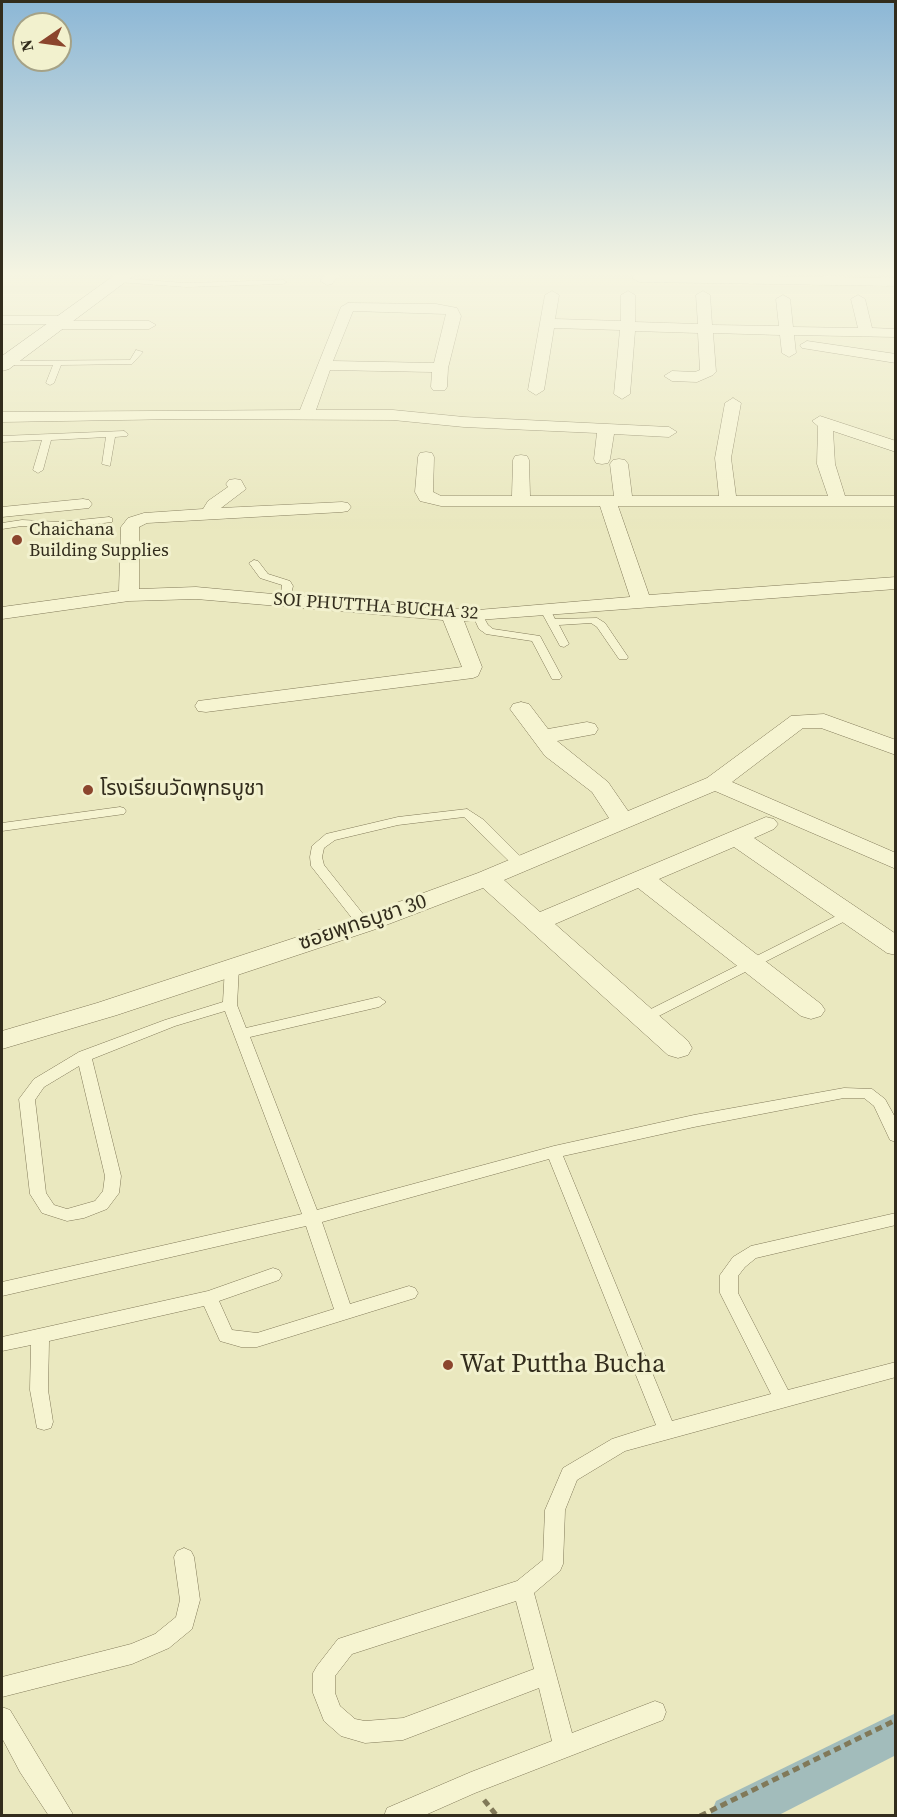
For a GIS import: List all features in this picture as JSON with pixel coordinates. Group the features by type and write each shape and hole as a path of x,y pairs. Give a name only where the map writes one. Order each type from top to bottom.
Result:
{"street":[{"path":"307,414 327,359"},
{"path":"439,387 442,359"},
{"path":"536,390 541,359"},
{"path":"622,394 625,359"},
{"path":"672,376 697,377 708,372 708,359"},
{"path":"324,365 440,368"},
{"path":"728,501 723,458 733,403"},
{"path":"2,417 307,414 418,416 605,434 647,441"},
{"path":"865,522 847,500 826,464 822,425 896,447"},
{"path":"605,434 669,432"},
{"path":"602,459 605,434"},
{"path":"426,457 424,492 426,497 432,500 896,501"},
{"path":"521,460 521,501"},
{"path":"619,464 615,501 641,601"},
{"path":"210,514 214,506 237,489 235,484"},
{"path":"762,500 767,522"},
{"path":"2,512 83,504"},
{"path":"129,595 130,527 134,522 144,518 342,507"},
{"name":"SOI PHUTTHA BUCHA 32","path":"2,613 129,595 196,593 451,615 549,616 641,601 896,583"},
{"path":"206,706 466,674 471,672 472,667 451,615"},
{"path":"522,709 559,756 600,787 623,822"},
{"name":"ซอยพุทธบูชา 30","path":"2,1040 107,1009 364,924 486,878 716,783 799,721 824,721 896,748"},
{"path":"543,737 587,729"},
{"path":"716,783 896,862"},
{"path":"536,923 766,824"},
{"path":"736,837 896,947"},
{"path":"486,878 678,1048"},
{"path":"641,878 810,1010"}],"lane":[{"path":"5,360 120,363 132,362 134,359"},
{"path":"50,383 58,363"},
{"path":"2,439 124,434"},
{"path":"107,464 111,435"},
{"path":"38,470 47,437"},
{"path":"2,526 22,523 71,524 110,520"},
{"path":"254,563 264,576 286,583 288,586 285,601"},
{"path":"478,616 483,627 490,632 536,638 556,677"},
{"path":"549,616 564,644"},
{"path":"549,616 593,620 601,625 623,657"},
{"path":"2,827 120,811"},
{"path":"364,924 318,866 318,846 331,837 398,821 467,813 480,823 520,864"},
{"path":"644,1018 848,914"},
{"path":"232,967 230,1005 312,1218 344,1312"},
{"path":"242,1034 379,1002"},
{"path":"84,1056 113,1176 111,1193 101,1205 84,1212 67,1215 48,1209 38,1194 27,1099 39,1083 84,1056 170,1023 230,1005"},
{"path":"2,1289 312,1218 554,1152 694,1121 844,1093 867,1094 880,1103 896,1136"},
{"path":"554,1152 666,1430"},
{"path":"783,1399 729,1293 729,1275 739,1262 751,1253 896,1219"},
{"path":"2,1344 209,1298 273,1275"},
{"path":"209,1298 226,1336 241,1340 257,1340 409,1293"},
{"path":"40,1336 39,1390 44,1422"},
{"path":"546,1675 403,1729 365,1732 349,1728 332,1713 324,1693 324,1673 345,1646 522,1589 553,1564 555,1510 570,1474 619,1444 896,1369"},
{"path":"2,1687 132,1654 162,1641 185,1622 190,1600 184,1557"},
{"path":"522,1589 565,1747"},
{"path":"395,1815 655,1712"},
{"path":"2,1718 28,1764 63,1815"}],"path":[{"path":"700,1815 896,1720"}],"waterway":[{"path":"731,1816 896,1733"}],"place":[{"name":"Chaichana Building Supplies","path":"17,540"},
{"name":"โรงเรียนวัดพุทธบูชา","path":"88,790"},
{"name":"Wat Puttha Bucha","path":"448,1365"}]}
